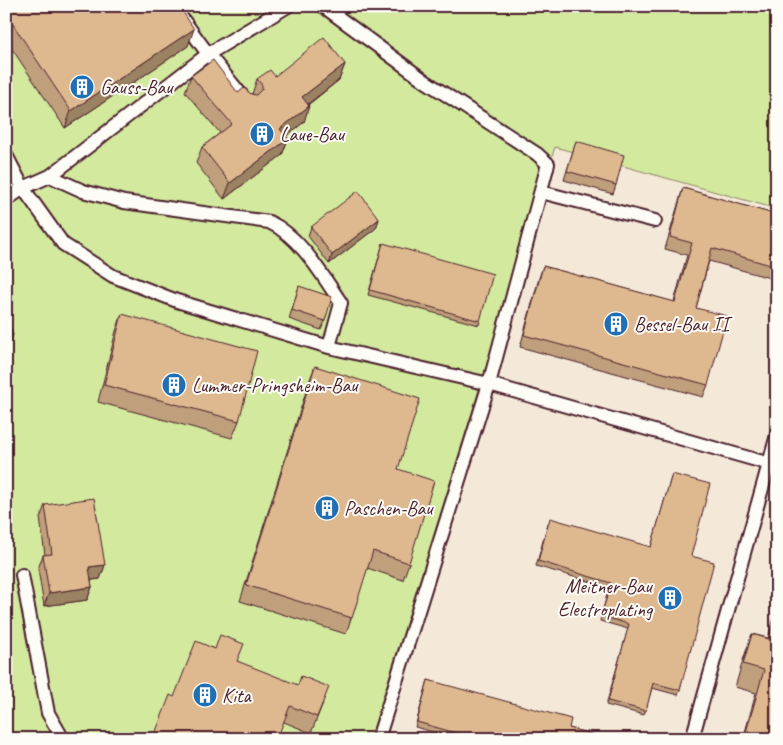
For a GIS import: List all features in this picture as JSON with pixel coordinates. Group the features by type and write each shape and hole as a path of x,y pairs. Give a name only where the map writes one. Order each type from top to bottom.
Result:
{"lane":[{"path":"173,6 208,54 248,103"},
{"path":"6,200 23,188 50,176 208,54 288,6"},
{"path":"323,6 425,81 537,154 548,164 489,384 378,739"},
{"path":"6,155 23,188 64,244 113,276 177,301 329,347 489,384 773,465"},
{"path":"50,176 84,191 124,202 269,222 278,226 293,238 316,267 340,303 329,347"},
{"path":"541,192 655,222"},
{"path":"692,739 773,465 777,435"},
{"path":"22,575 48,713 63,739"}],"shaded area":[{"path":"6,6 777,6 777,739 6,739"}],"green space":[{"path":"6,6 777,6 777,209 555,147 370,739 30,739 6,730"}],"building":[{"name":"Gauss-Bau","path":"6,6 179,6 194,29 71,111 6,14"},
{"path":"324,37 345,64 302,97 309,106 280,129 288,139 230,183 202,147 232,124 191,76 213,60 238,93 244,88 251,94 256,95 262,89 262,85 257,79 270,70 275,76"},
{"path":"576,141 624,155 616,185 567,171"},
{"name":"Bessel-Bau II","path":"683,188 777,215 777,267 712,248 696,308 727,316 708,385 524,335 543,266 675,302 692,243 670,237"},
{"path":"358,191 379,219 332,255 311,227"},
{"path":"383,243 493,274 480,321 370,290"},
{"path":"299,286 332,297 325,321 292,310"},
{"path":"6,313 13,335 6,337"},
{"name":"Lummer-Pringsheim-Bau","path":"122,314 257,351 239,421 104,385"},
{"name":"Paschen-Bau","path":"315,366 420,399 398,469 434,481 409,563 373,551 352,618 246,585"},
{"name":"Meitner-Bau Electroplating","path":"672,474 710,484 691,556 714,562 680,690 653,683 646,711 608,701 629,624 601,616 611,583 538,561 550,518 651,547"},
{"path":"94,498 105,565 89,567 92,587 49,593 43,555 52,554 45,505"},
{"path":"777,613 777,739 744,739 764,670 743,664 752,634 769,639"},
{"name":"Kita","path":"220,635 244,644 237,661 298,685 301,676 329,687 317,717 290,706 277,739 153,739 170,695 174,697 196,641 215,649"},
{"path":"428,680 571,719 569,728 608,739 477,739 417,722"}],"place":[{"name":"Gauss-Bau","path":"82,87"},
{"name":"Laue-Bau","path":"262,134"},
{"name":"Bessel-Bau II","path":"616,324"},
{"name":"Lummer-Pringsheim-Bau","path":"174,385"},
{"name":"Paschen-Bau","path":"327,508"},
{"name":"Meitner-Bau Electroplating","path":"670,598"},
{"name":"Kita","path":"205,695"}]}
